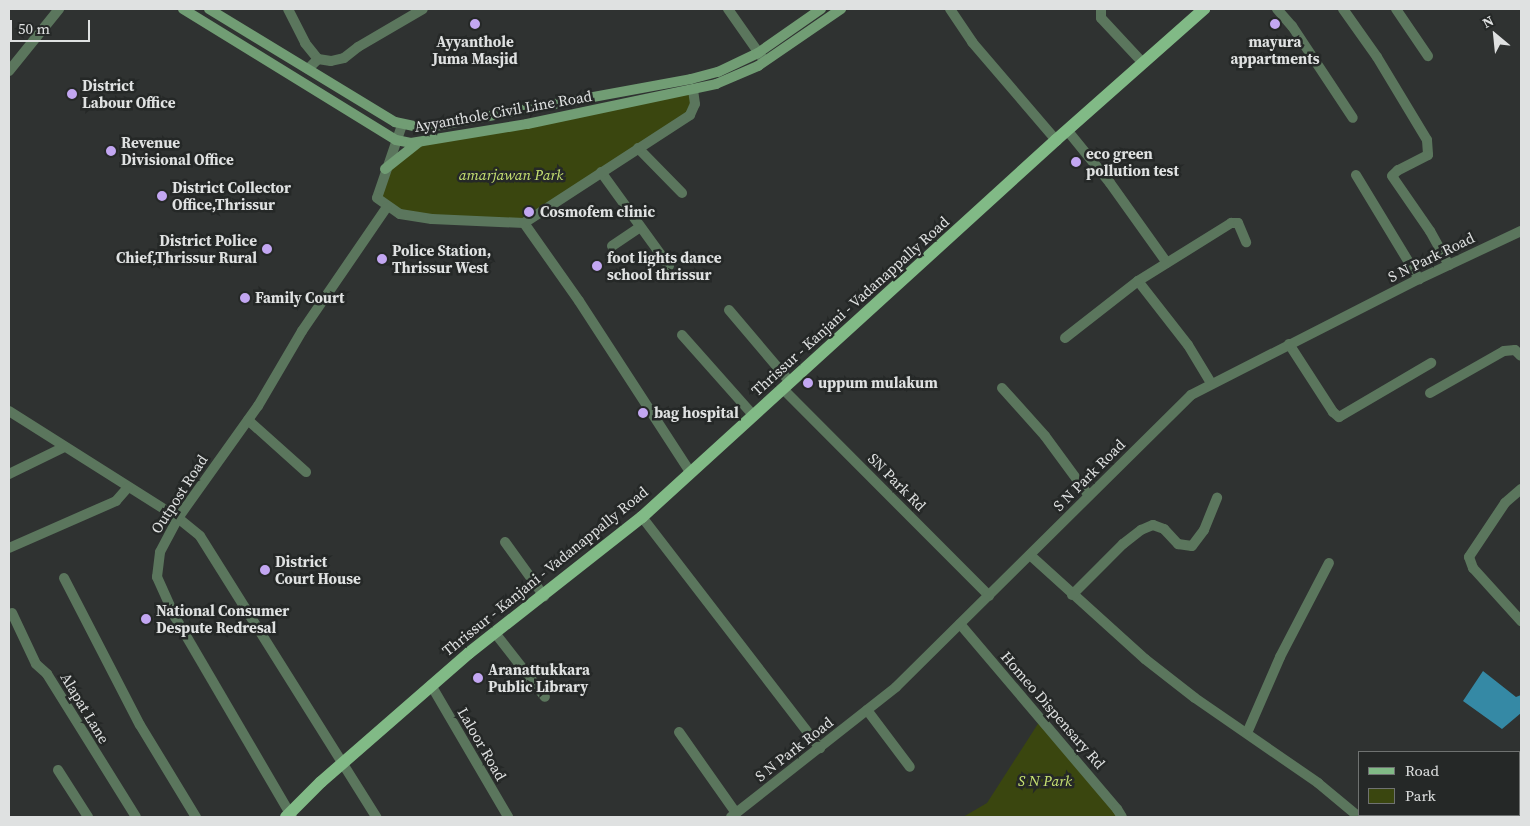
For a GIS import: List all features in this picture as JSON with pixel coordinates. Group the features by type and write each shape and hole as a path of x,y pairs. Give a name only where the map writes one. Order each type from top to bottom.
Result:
{"main road":[{"name":"Ayyanthole Civil Line Road","path":"183,9 396,140 419,143 693,90 722,82 744,74 764,62 841,9"},
{"name":"Ayyanthole Civil Line Road","path":"209,9 402,125 421,128 439,127 691,80 718,72 758,53 821,9"},
{"name":"Thrissur - Kanjani - Vadanappally Road","path":"289,816 431,686 642,517 1142,62 1204,9"},
{"path":"306,86 311,72"},
{"path":"718,72 722,82"},
{"path":"385,169 419,143 421,128"}],"street":[{"path":"9,70 59,9"},
{"path":"288,9 305,43 318,59 331,61 344,58 358,46 423,9"},
{"path":"728,9 764,62"},
{"path":"950,9 972,42 1056,140"},
{"path":"1101,9 1101,18 1142,62"},
{"path":"1277,9 1292,26 1353,118"},
{"path":"1343,9 1377,57 1428,140 1428,155 1398,170 1392,176 1430,231 1449,265"},
{"path":"1396,9 1428,56"},
{"path":"311,72 318,59"},
{"path":"402,125 385,169 377,198 400,214 432,219 524,223 690,115 695,104 693,90"},
{"path":"1067,130 1110,183 1166,263"},
{"path":"638,148 682,193"},
{"path":"601,172 669,266"},
{"path":"1356,175 1419,279"},
{"name":"Outpost Road","path":"289,816 176,617 157,577 160,552 178,518 271,388 302,331 387,206"},
{"path":"1065,338 1138,281 1235,222 1240,226 1246,242"},
{"path":"524,223 579,301 690,472"},
{"path":"612,246 640,227"},
{"name":"S N Park Road","path":"733,815 896,687 1191,395 1211,383 1419,279 1521,231"},
{"path":"1138,281 1188,345 1211,383"},
{"name":"SN Park Rd","path":"729,310 786,385 989,596"},
{"path":"682,335 753,415"},
{"path":"1289,344 1333,412 1340,417 1431,362"},
{"path":"1430,393 1504,351 1514,350 1521,356"},
{"path":"1002,388 1045,436 1089,496"},
{"path":"9,411 178,518 200,536 376,817"},
{"path":"248,420 306,472"},
{"path":"9,474 64,447"},
{"path":"9,548 116,501 128,487"},
{"path":"1521,489 1505,503 1469,556 1473,568 1521,621"},
{"path":"1072,595 1123,544 1141,530 1153,525 1164,529 1178,544 1192,546 1204,530 1217,497"},
{"path":"642,517 820,748"},
{"path":"505,542 544,596"},
{"path":"1030,555 1145,659 1195,698 1318,783 1355,816"},
{"path":"1247,733 1280,657 1329,563"},
{"path":"64,578 140,724 196,817"},
{"name":"Alapat Lane","path":"12,612 36,664 46,674 136,817"},
{"name":"Homeo Dispensary Rd","path":"960,624 1122,817"},
{"path":"495,633 545,697"},
{"name":"Laloor Road","path":"431,686 508,817"},
{"path":"868,710 910,767"},
{"path":"679,732 733,815"},
{"path":"58,770 88,817"}],"green space":[{"name":"amarjawan Park","path":"693,91 694,110 524,223 400,214 377,198 386,170 419,144"},
{"name":"S N Park","path":"1041,719 1121,817 963,817 987,803"}],"water":[{"path":"1483,671 1516,697 1521,695 1521,713 1502,729 1463,701"}],"place":[{"name":"Ayyanthole Juma Masjid","path":"475,24"},
{"name":"mayura appartments","path":"1275,24"},
{"name":"District Labour Office","path":"72,94"},
{"name":"Revenue Divisional Office","path":"111,151"},
{"name":"eco green pollution test","path":"1076,162"},
{"name":"District Collector Office,Thrissur","path":"162,196"},
{"name":"Cosmofem clinic","path":"529,212"},
{"name":"District Police Chief,Thrissur Rural","path":"267,249"},
{"name":"Police Station, Thrissur West","path":"382,259"},
{"name":"foot lights dance school thrissur","path":"597,266"},
{"name":"Family Court","path":"245,298"},
{"name":"uppum mulakum","path":"808,383"},
{"name":"bag hospital","path":"643,413"},
{"name":"District Court House","path":"265,570"},
{"name":"National Consumer Despute Redresal","path":"146,619"},
{"name":"Aranattukkara Public Library","path":"478,678"}]}
